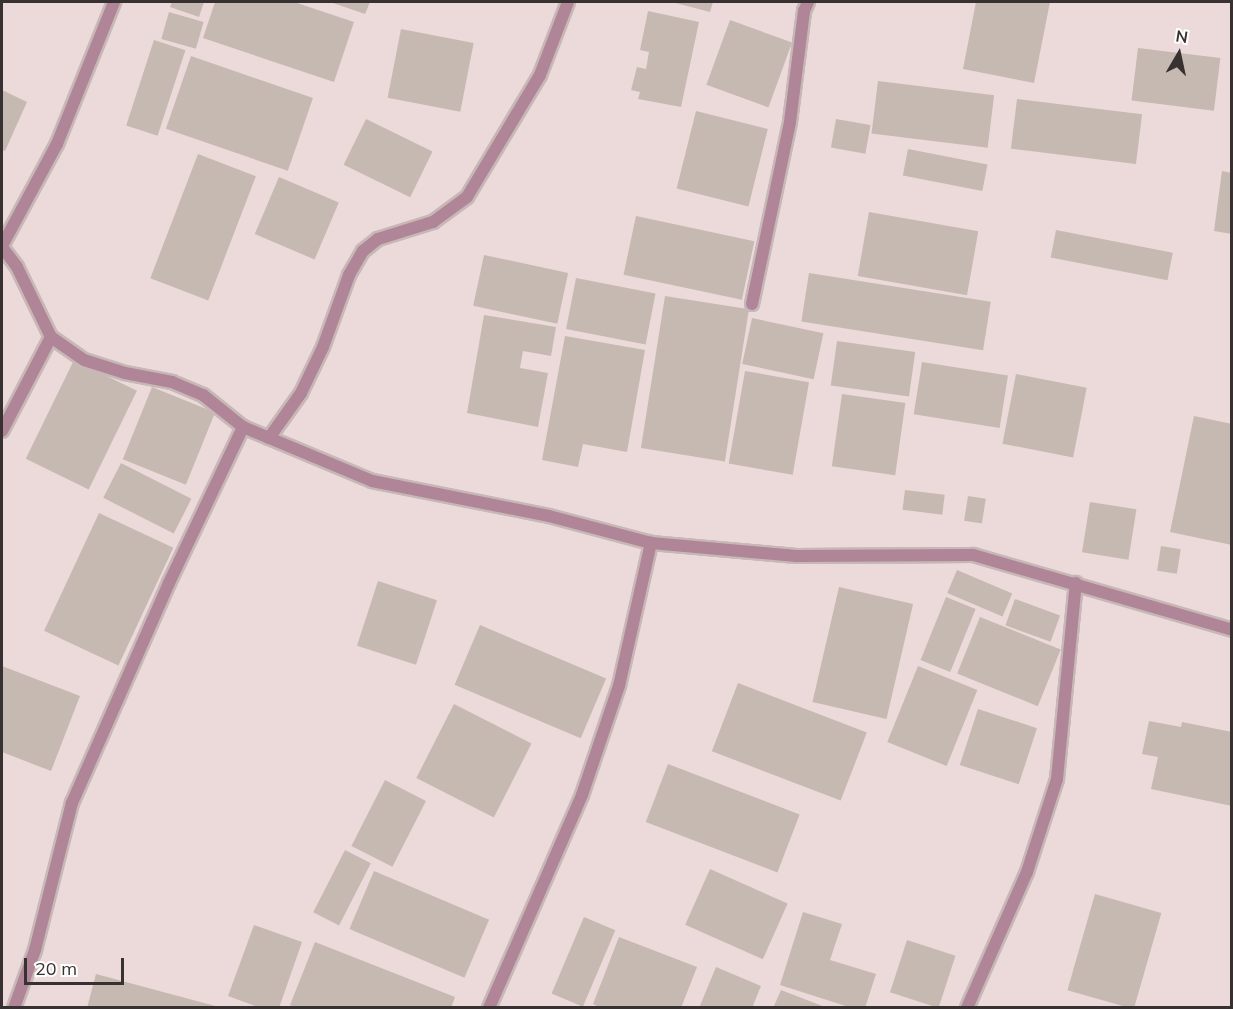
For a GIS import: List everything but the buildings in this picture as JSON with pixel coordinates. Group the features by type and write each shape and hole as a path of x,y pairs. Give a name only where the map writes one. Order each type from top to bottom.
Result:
{"street":[{"path":"114,2 57,144 2,247 17,267 51,338 84,360 125,373 172,382 202,395 243,427 372,481 549,516 651,543 796,556 973,555 1232,630"},
{"path":"269,438 301,393 323,347 349,275 363,251 378,239 433,222 467,197 540,75 568,2"},
{"path":"752,304 790,122 804,11 808,2"},
{"path":"2,431 51,338"},
{"path":"14,1008 35,950 72,802 169,583 243,427"},
{"path":"489,1008 586,784 620,686 651,543"},
{"path":"967,1008 1027,872 1057,779 1076,583"}]}
